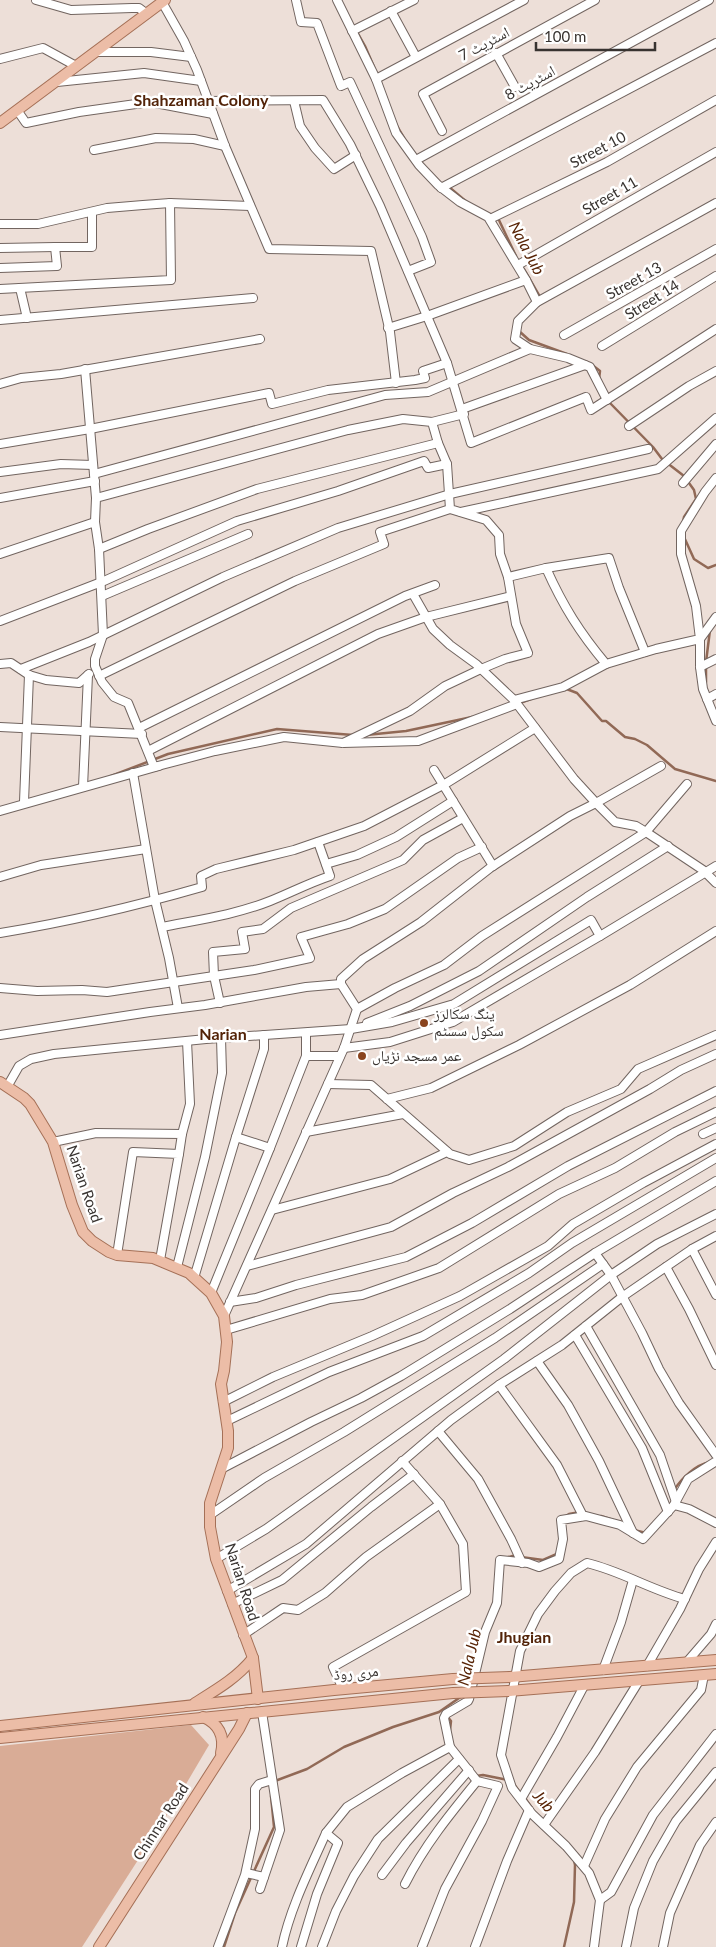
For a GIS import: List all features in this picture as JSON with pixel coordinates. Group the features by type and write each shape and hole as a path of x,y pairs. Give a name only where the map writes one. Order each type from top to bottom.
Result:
{"main road":[{"path":"0,123 164,1"},
{"name":"Narian Road","path":"4,1084 30,1104 53,1142 72,1206 83,1232 109,1252 118,1255 153,1258 177,1267 194,1278 211,1293 224,1316 226,1330 225,1362 221,1384 228,1448 223,1468 210,1502 210,1527 216,1560 253,1658 258,1698"},
{"path":"191,1705 218,1689 243,1670 253,1658"},
{"name":"مری روڈ","path":"0,1726 338,1689 716,1660"},
{"name":"مری روڈ","path":"0,1738 452,1693 584,1686 716,1674"},
{"path":"335,1705 338,1689"},
{"name":"Chinnar Road","path":"99,1947 220,1759 247,1713"},
{"path":"203,1717 212,1721 221,1734 223,1741 220,1759"}],"street":[{"path":"36,0 71,10 139,8 147,14"},
{"path":"296,0 301,22 317,23 341,86 350,82 422,237 431,262 408,271"},
{"path":"337,0 376,79 396,133 416,160 442,188 460,202 490,219 518,265 537,302"},
{"path":"352,31 414,0"},
{"path":"376,79 524,0"},
{"name":"اسٹریٹ 7","path":"442,131 423,94 595,0"},
{"name":"اسٹریٹ 8","path":"416,160 708,0"},
{"path":"164,1 191,57 225,146 269,249 371,251 388,328 396,383"},
{"path":"391,11 416,58"},
{"path":"442,188 716,43"},
{"path":"0,59 43,48 76,66"},
{"path":"95,52 151,52 191,57"},
{"path":"496,53 516,87"},
{"path":"55,82 144,73 201,81"},
{"path":"294,100 300,126 315,148 334,169 356,155"},
{"path":"208,101 323,100 356,155 380,206 447,363 472,443 586,398 591,410 716,329"},
{"name":"Street 10","path":"490,219 607,162 716,100"},
{"path":"17,110 26,122 150,102 213,114"},
{"path":"94,150 156,138 194,139 225,146"},
{"name":"Street 11","path":"518,265 716,152"},
{"path":"0,224 38,224 107,208 170,203 250,206"},
{"path":"0,288 171,280 170,203"},
{"path":"607,400 590,367 568,358 530,349 515,338 518,321 537,302 716,203"},
{"path":"0,248 92,247 92,212"},
{"path":"0,268 57,266 55,247"},
{"name":"Street 13","path":"564,335 716,249"},
{"name":"Street 14","path":"602,346 716,276"},
{"path":"388,328 526,280"},
{"path":"20,288 27,318"},
{"path":"0,320 253,298"},
{"path":"0,384 20,378 86,369 260,339"},
{"path":"0,498 94,478 385,395 428,392 530,349"},
{"path":"0,444 90,429 269,393 272,404 328,390 425,378 423,371 447,363"},
{"path":"96,498 348,430 403,419 432,422 585,365"},
{"path":"86,369 96,498 95,522 102,596 103,635 95,659 95,666 114,697 128,703 154,767 158,766"},
{"path":"629,426 689,386 716,371"},
{"path":"459,512 658,469 716,418"},
{"path":"432,422 447,464 450,509"},
{"path":"99,550 148,529 257,489 438,443"},
{"path":"683,483 716,444"},
{"path":"21,670 103,635 223,577 330,532 450,494 648,450"},
{"path":"0,621 101,582 238,521 338,491 424,462 428,468 447,464"},
{"path":"0,472 61,464 93,465"},
{"path":"715,716 703,689 696,606 681,554 681,531 716,478"},
{"path":"100,676 295,581 384,544 380,532 450,509 486,520 499,535 500,554 508,577 516,624 528,653 481,668 445,686 410,711 343,743"},
{"path":"0,554 95,522"},
{"path":"102,596 248,534"},
{"path":"508,577 546,568 609,558 645,652"},
{"path":"546,568 561,602 586,641 606,664"},
{"path":"0,727 85,732 140,731 314,640 404,596 435,585"},
{"path":"413,594 433,629 450,645 481,668 516,702 574,779 596,803 616,822 636,826 646,832 705,872 716,883"},
{"path":"148,751 378,634 426,617 510,596"},
{"path":"0,810 216,751 284,737 343,743 418,741 516,702 563,687 606,664 645,652 700,639 716,617"},
{"path":"700,667 716,659"},
{"path":"0,664 11,663 29,675 46,680 79,683 95,666"},
{"path":"24,802 29,675"},
{"path":"82,787 88,675"},
{"path":"707,699 716,694"},
{"path":"0,933 56,924 155,900 202,886 201,876 216,869 294,850 364,826 444,785 535,728"},
{"path":"341,984 344,976 363,959 421,922 493,866 570,816 661,766"},
{"path":"434,770 493,866"},
{"path":"133,773 155,900 174,982 178,1008"},
{"path":"224,1316 344,1048 357,1010 395,988 444,965 482,936 646,832 687,784"},
{"path":"326,864 357,855 396,837 453,800"},
{"path":"220,1003 214,976 213,952 245,949 242,932 263,929 291,908 403,860 423,840 464,818"},
{"path":"162,927 270,902 330,876 318,842"},
{"path":"351,1029 410,1006 479,971 668,846"},
{"path":"0,988 37,991 82,990 107,992 214,976 310,958 300,937 348,924 385,909 458,858 482,847"},
{"path":"0,877 41,866 146,849"},
{"path":"344,1048 390,1042 453,1022 716,866"},
{"path":"4,1084 19,1066 31,1059 54,1054 221,1038 351,1029 392,1022 454,1004 591,920 600,936"},
{"path":"387,1099 431,1088 519,1045 630,985 716,932"},
{"path":"341,984 357,1010"},
{"path":"0,1035 220,1003 306,987 341,984"},
{"path":"211,1293 306,1056 306,1033"},
{"path":"194,1278 264,1049 264,1035"},
{"path":"328,1084 371,1085 448,1152 469,1160 514,1146 567,1112 621,1089 638,1069 716,1035"},
{"path":"177,1267 205,1157 222,1073 221,1038"},
{"path":"160,1260 182,1134 190,1104 187,1041"},
{"path":"247,1266 391,1227 516,1163 681,1070 716,1054"},
{"path":"306,1056 340,1056"},
{"path":"230,1302 256,1298 296,1285 406,1257 472,1223 568,1166 716,1090"},
{"path":"226,1330 330,1299 362,1295 438,1268 559,1194 615,1168 675,1132 716,1112"},
{"path":"306,1132 403,1114"},
{"path":"703,1134 716,1128"},
{"path":"53,1142 96,1133 182,1134"},
{"path":"236,1137 270,1148"},
{"path":"223,1402 273,1377 372,1336 460,1296 548,1246 572,1224 716,1144"},
{"path":"118,1255 133,1152 179,1154"},
{"path":"272,1210 390,1179 448,1152"},
{"path":"226,1421 329,1372 423,1336 529,1273 572,1243 716,1158"},
{"path":"223,1468 401,1376 510,1309 595,1253 716,1181"},
{"path":"216,1560 266,1529 496,1364 611,1275 657,1244 716,1214"},
{"path":"227,1591 306,1544 438,1431 499,1385 575,1335 622,1297 692,1248 716,1236"},
{"path":"692,1248 716,1295"},
{"path":"512,1788 477,1781 450,1747 444,1718 446,1714 468,1701 485,1632 497,1603 500,1560 539,1567 559,1559 563,1539 561,1520 583,1516 620,1526 643,1539 675,1504 688,1478 716,1459 713,1444 679,1403 659,1370 642,1333 611,1275 595,1253"},
{"path":"210,1515 264,1478 344,1432 495,1338 603,1264"},
{"path":"666,1267 716,1365"},
{"path":"586,1326 660,1455 675,1504"},
{"path":"575,1335 642,1448 668,1512"},
{"path":"537,1361 568,1405 599,1461 633,1533"},
{"path":"499,1385 526,1425 557,1465 583,1516"},
{"path":"438,1431 478,1479 522,1563"},
{"path":"338,1689 334,1667 466,1592 463,1544 440,1504 402,1461"},
{"path":"232,1604 282,1580 370,1507 414,1474"},
{"path":"243,1635 284,1608 298,1610 318,1597 366,1556 440,1504"},
{"path":"675,1504 716,1523"},
{"path":"647,1666 685,1599 699,1569 716,1542"},
{"path":"594,1947 600,1900 589,1873 566,1846 520,1799 512,1788 501,1754 520,1651 538,1614 555,1591 571,1573 587,1563 607,1568 665,1593 685,1599"},
{"path":"603,1670 621,1622 633,1580"},
{"path":"686,1663 711,1634 716,1624"},
{"path":"584,1866 605,1819 637,1767 701,1690 704,1675"},
{"path":"544,1825 595,1752 639,1680"},
{"path":"520,1799 557,1737 584,1686"},
{"path":"218,1947 254,1875 280,1830 262,1712"},
{"path":"600,1900 611,1892 653,1815 716,1734"},
{"path":"282,1947 303,1886 326,1833 347,1807 402,1773 450,1747"},
{"path":"322,1947 336,1911 378,1839 459,1759"},
{"path":"382,1875 406,1843 469,1770"},
{"path":"626,1947 634,1908 653,1861 676,1821 716,1772"},
{"path":"260,1889 254,1875 255,1789 259,1784 272,1780"},
{"path":"405,1884 418,1857 447,1817 477,1781"},
{"path":"422,1947 445,1889 482,1821 498,1786"},
{"path":"475,1947 507,1861 529,1810"},
{"path":"663,1947 670,1913 700,1845 716,1822"},
{"path":"301,1947 317,1894 338,1843 326,1833"}],"shaded area":[{"path":"191,1725 209,1745 176,1801 82,1947 0,1947 0,1746"}],"waterway":[{"name":"Nala Jub","path":"356,30 374,67"},
{"name":"Nala Jub","path":"397,126 404,138"},
{"name":"Nala Jub","path":"449,187 468,203"},
{"name":"Nala Jub","path":"498,218 516,256"},
{"name":"Nala Jub","path":"524,269 539,295 536,298"},
{"name":"Nala Jub","path":"519,331 529,340 567,354"},
{"name":"Nala Jub","path":"591,364 600,371 599,379"},
{"name":"Nala Jub","path":"609,402 653,447 662,459 684,476 694,490 696,499 684,517 683,522"},
{"name":"Nala Jub","path":"684,537 694,559 708,568 716,565"},
{"name":"Nala Jub","path":"706,662 710,630"},
{"name":"Nala Jub","path":"706,667 706,682"},
{"path":"564,688 577,693 602,721 606,721 625,737 635,739 647,745 675,769 716,781"},
{"path":"520,703 531,699"},
{"path":"366,735 406,731 472,717"},
{"path":"111,776 168,754 277,729 353,735"},
{"name":"Nala Jub","path":"674,1490 689,1473 699,1466 710,1462"},
{"name":"Nala Jub","path":"565,1517 569,1514 580,1512"},
{"name":"Nala Jub","path":"601,1516 619,1522"},
{"name":"Nala Jub","path":"634,1530 646,1533"},
{"name":"Nala Jub","path":"521,1557 543,1560 559,1553"},
{"name":"Nala Jub","path":"505,1558 516,1555"},
{"name":"Nala Jub","path":"275,1781 307,1769 344,1747 393,1727 439,1712 462,1696"},
{"name":"Jub","path":"447,1716 451,1721 450,1730"},
{"name":"Jub","path":"476,1776 483,1775 508,1780"},
{"name":"Jub","path":"514,1784 521,1794"},
{"name":"Nala Jub","path":"224,1947 235,1913 274,1827 271,1796"},
{"name":"Jub","path":"525,1798 532,1808"},
{"name":"Jub","path":"564,1947 574,1902 574,1860"}],"place":[{"name":"ینگ سکالرز سکول سسٹم","path":"424,1023"},
{"name":"عمر مسجد نڑیاں","path":"362,1056"}],"district":[{"name":"Shahzaman Colony","path":"201,100"},
{"name":"Narian","path":"223,1034"},
{"name":"Jhugian","path":"524,1637"}]}
